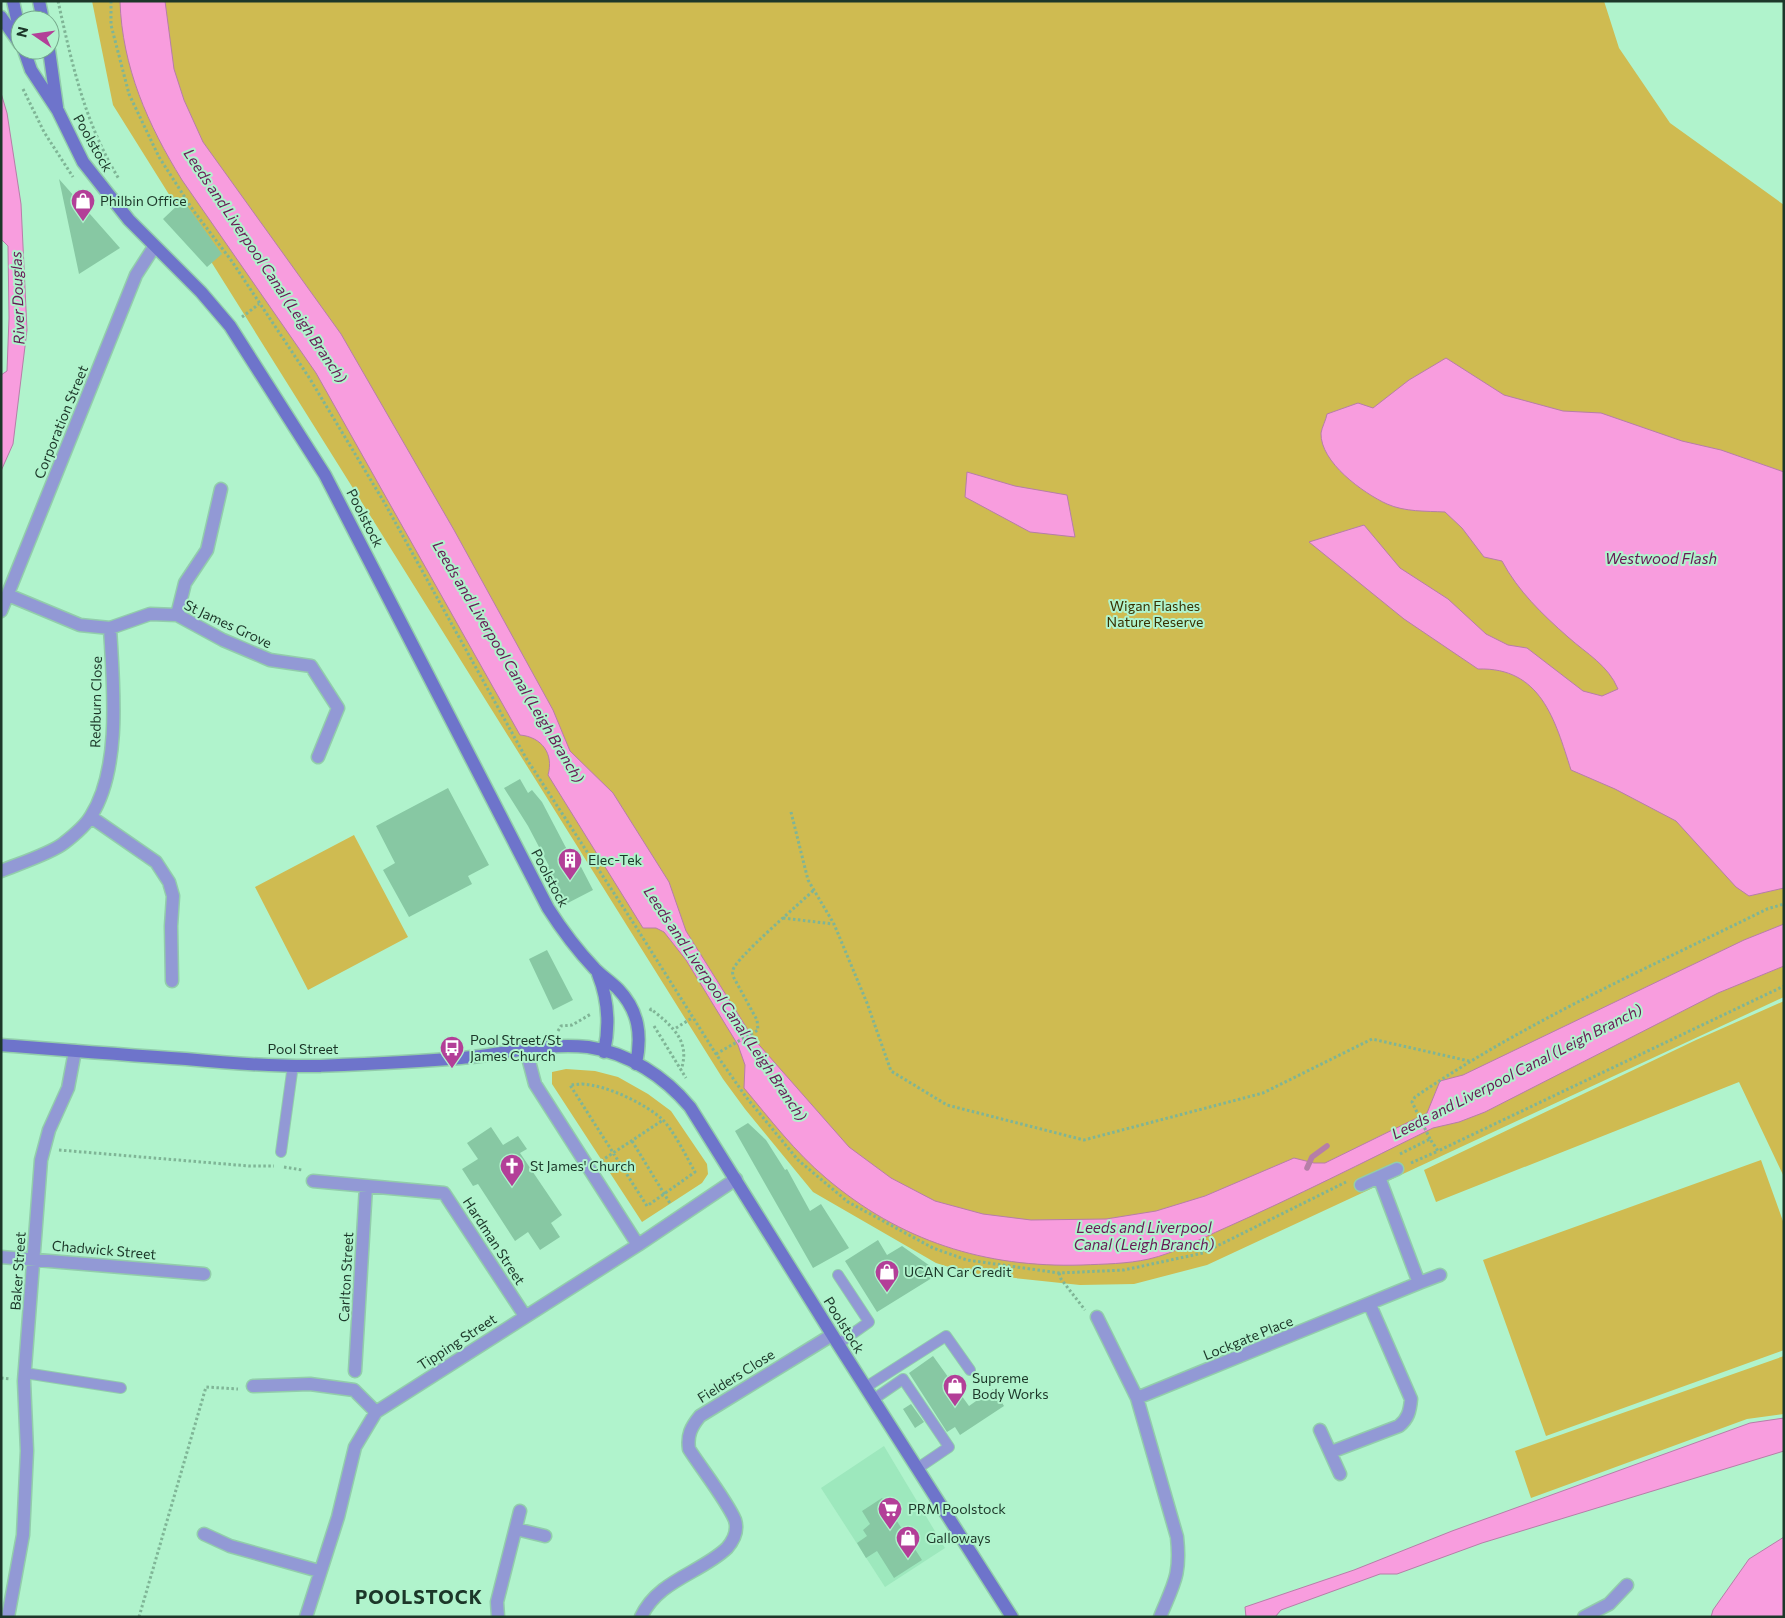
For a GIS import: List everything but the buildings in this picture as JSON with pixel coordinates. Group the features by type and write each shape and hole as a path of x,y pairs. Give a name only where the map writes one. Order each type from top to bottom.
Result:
{"main road":[{"path":"1,17 10,30"},
{"name":"Poolstock","path":"28,60 31,70 58,111 87,168 113,202 154,247 201,292 230,326 325,475 548,908 575,946 596,971 618,989 632,1006 640,1034 636,1064"},
{"name":"Poolstock","path":"50,60 58,111"},
{"name":"Poolstock","path":"596,971 606,1000 608,1028 604,1052 636,1064 659,1076 681,1096 736,1179 835,1339 1012,1617"},
{"name":"Pool Street","path":"1,1045 232,1063 316,1066 462,1058 526,1050 573,1047 589,1048 604,1052"}],"street":[{"name":"Corporation Street","path":"1,611 136,275 154,247"},
{"path":"177,615 185,583 207,550 221,489"},
{"name":"St James Grove","path":"8,595 80,625 110,628 150,614 177,615 223,640 270,660 311,666 338,708 318,756"},
{"name":"Redburn Close","path":"1,870 63,844 91,817 103,789 113,730 114,695 110,628"},
{"path":"91,817 156,862 169,882 173,896 171,926 172,981"},
{"path":"526,1050 535,1084 638,1245"},
{"name":"Baker Street","path":"8,1617 23,1535 27,1451 25,1373 42,1160 49,1130 68,1088 75,1051"},
{"path":"1355,1183 1379,1177 1397,1169"},
{"path":"1379,1177 1419,1283"},
{"name":"Tipping Street","path":"306,1617 319,1571 338,1517 355,1447 376,1412 638,1245 736,1179"},
{"name":"Hardman Street","path":"313,1181 444,1193 525,1316"},
{"name":"Carlton Street","path":"355,1371 366,1186"},
{"name":"Chadwick Street","path":"1,1257 204,1274"},
{"name":"Lockgate Place","path":"1137,1398 1440,1275"},
{"path":"1331,1452 1399,1426 1405,1421 1410,1407 1410,1399 1370,1305"},
{"path":"1097,1317 1137,1398 1176,1538 1179,1561 1176,1579 1160,1617"},
{"name":"Fielders Close","path":"641,1617 649,1603 674,1582 725,1549 735,1534 734,1519 689,1449 688,1440 694,1424 700,1416 835,1339"},
{"path":"253,1386 310,1384 354,1390 376,1412"},
{"path":"1320,1430 1340,1474"},
{"path":"498,1617 497,1602 520,1512"},
{"path":"516,1529 545,1536"},
{"path":"204,1534 230,1546 319,1571"},
{"path":"1584,1617 1612,1608 1627,1585"}],"lane":[{"path":"281,1152 293,1065"},
{"path":"835,1339 869,1322 838,1275"},
{"path":"866,1388 946,1336 970,1370"},
{"path":"25,1373 121,1388"},
{"path":"874,1399 903,1379 949,1447 918,1468"}],"path":[{"path":"58,1 79,91 89,122 104,155 120,181"},
{"path":"111,1 111,25 129,94 159,157 193,210 231,260 310,379 384,502 526,758 636,926 716,1054 746,1097 798,1160 848,1202 906,1235 967,1260 1059,1272 1124,1270 1203,1253 1355,1183"},
{"path":"230,326 259,304"},
{"path":"790,812 808,880 834,924 867,1003 891,1071 947,1105 1084,1140 1263,1093 1372,1039 1469,1061"},
{"path":"716,1054 758,1030 757,1020 732,971 749,950 814,890"},
{"path":"1438,1151 1412,1102 1415,1097 1469,1061 1514,1036 1767,909 1784,904"},
{"path":"783,918 834,924"},
{"path":"1397,1169 1784,986"},
{"path":"647,1014 652,1009 676,1028 685,1058 681,1070"},
{"path":"561,1026 572,1025 593,1013"},
{"path":"676,1028 692,1018"},
{"path":"651,1020 690,1084"},
{"path":"594,1084 615,1092 663,1120 695,1172 647,1206 614,1152 570,1085 594,1084"},
{"path":"590,1168 663,1120"},
{"path":"1398,1155 1430,1139"},
{"path":"632,1140 678,1218"},
{"path":"44,1149 249,1166 278,1166 301,1169 313,1181"},
{"path":"1059,1272 1061,1279 1082,1308 1097,1317"},
{"path":"139,1617 206,1387 235,1389 253,1386"}],"shaded area":[{"path":"884,1446 945,1548 885,1587 821,1488"}],"green space":[{"name":"Wigan Flashes Nature Reserve","path":"92,1 1604,1 1619,48 1670,123 1784,205 1784,997 1207,1265 1134,1284 1080,1285 968,1273 936,1263 813,1192 723,1079 113,105"},
{"path":"354,835 408,937 308,990 255,887"},
{"path":"1784,1001 1784,1177 1739,1082 1436,1202 1424,1170 1696,1040"},
{"path":"566,1069 595,1071 618,1077 648,1094 671,1111 707,1164 708,1174 702,1183 642,1222 552,1084 552,1072"},
{"path":"1761,1160 1784,1224 1784,1350 1546,1436 1483,1260"},
{"path":"1784,1356 1784,1414 1747,1419 1531,1498 1515,1451"}],"water":[{"name":"Leeds and Liverpool Canal (Leigh Branch)","path":"120,1 165,1 174,69 184,100 203,142 341,334 454,530 553,710 570,751 613,793 669,882 686,931 753,1038 849,1147 891,1178 935,1201 983,1214 1031,1220 1106,1219 1156,1211 1205,1196 1294,1158 1314,1163 1325,1163 1427,1113 1440,1081 1463,1075 1744,940 1784,924 1784,966 1718,993 1485,1112 1459,1122 1433,1128 1277,1204 1187,1245 1149,1259 1116,1264 1082,1265 1046,1265 1011,1262 945,1246 914,1234 884,1219 854,1200 815,1168 783,1135 744,1088 745,1065 738,1045 686,960 664,932 656,928 643,928 548,775 548,754 540,743 528,736 520,735 316,373 182,180 158,138 139,95 132,72 126,49"},
{"name":"River Douglas","path":"1,93 7,113 21,204 27,330 13,444 1,471 1,375 7,371 9,318 8,246 1,239"},
{"name":"Westwood Flash","path":"1446,358 1504,395 1563,411 1601,413 1682,441 1721,450 1784,472 1784,888 1749,896 1736,887 1676,821 1615,789 1571,770 1559,733 1551,716 1542,700 1531,687 1517,677 1499,671 1478,669 1404,619 1309,542 1364,525 1400,568 1448,599 1486,634 1508,645 1527,648 1583,691 1602,696 1618,689 1603,666 1531,602 1515,582 1502,561 1484,557 1462,528 1445,512 1408,510 1387,504 1355,484 1335,465 1328,455 1321,433 1327,414 1358,403 1373,408 1409,380"},
{"path":"967,472 1015,486 1067,495 1075,537 1030,532 965,497"},
{"path":"1784,1418 1784,1451 1482,1543 1397,1574 1380,1574 1281,1610 1275,1617 1246,1617 1245,1607 1354,1570 1452,1531 1750,1423"},
{"path":"1784,1537 1784,1617 1711,1617 1713,1610 1749,1559"}],"waterway":[{"path":"1307,1168 1312,1157 1327,1146"}],"place":[{"name":"Philbin Office","path":"83,222"},
{"name":"Elec-Tek","path":"570,881"},
{"name":"Pool Street/St James Church","path":"452,1069"},
{"name":"St James' Church","path":"512,1187"},
{"name":"UCAN Car Credit","path":"887,1293"},
{"name":"Supreme Body Works","path":"955,1407"},
{"name":"PRM Poolstock","path":"890,1530"},
{"name":"Galloways","path":"908,1559"}],"district":[{"name":"POOLSTOCK","path":"419,1597"}]}
